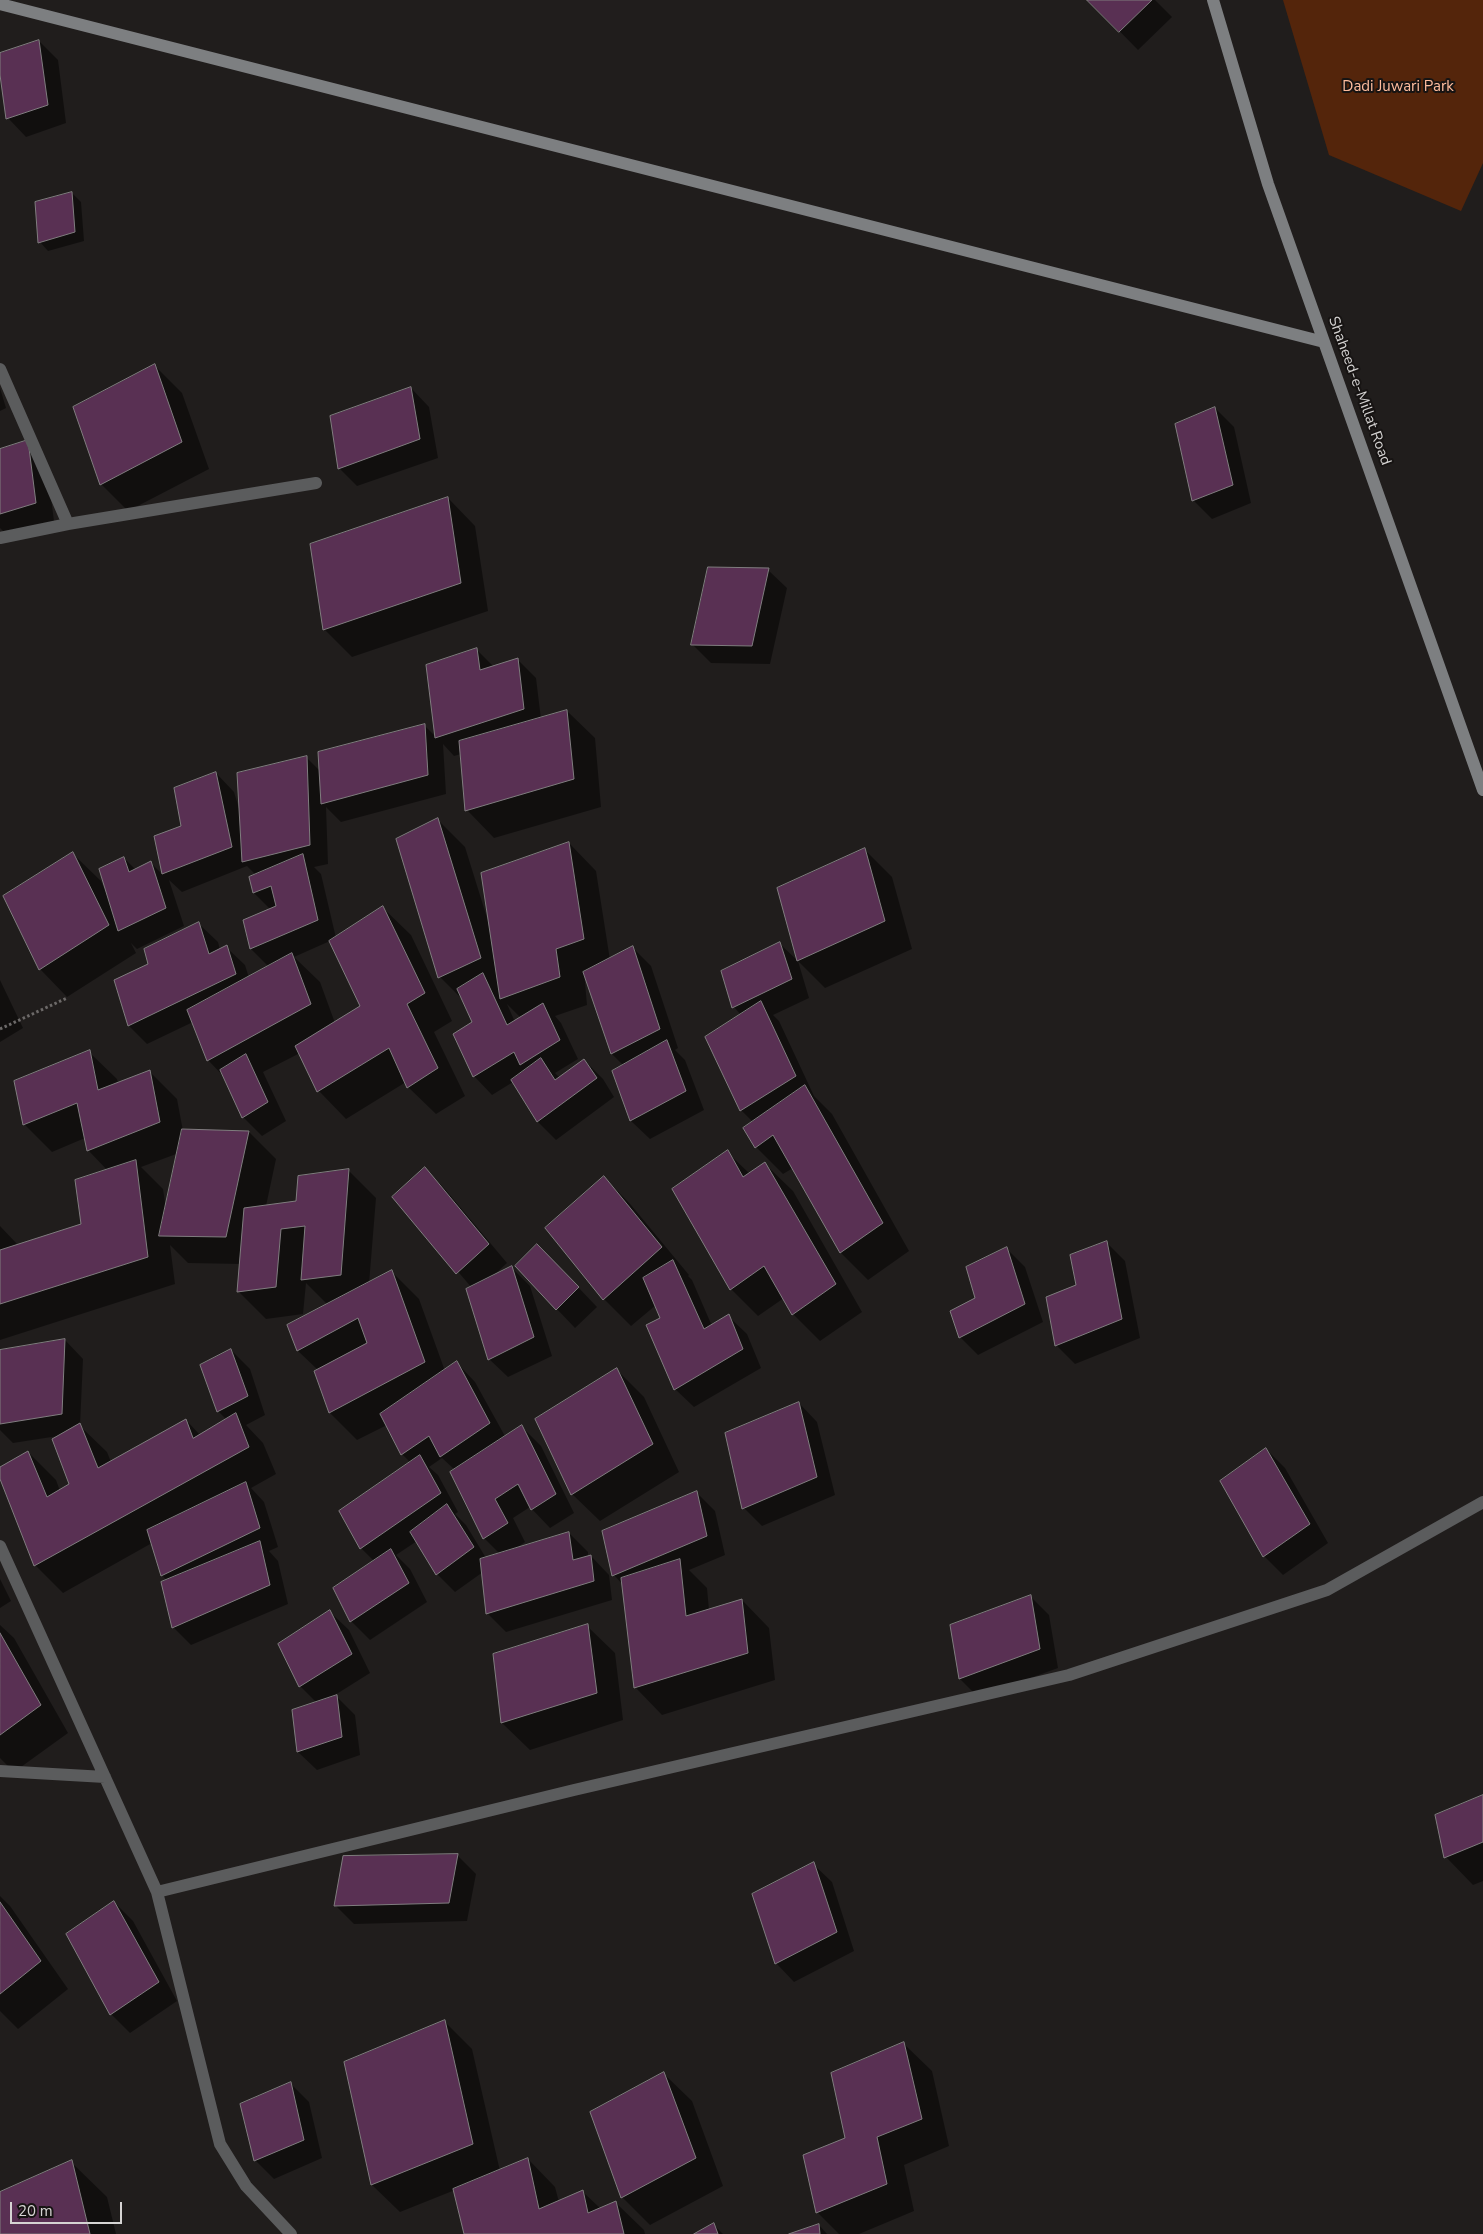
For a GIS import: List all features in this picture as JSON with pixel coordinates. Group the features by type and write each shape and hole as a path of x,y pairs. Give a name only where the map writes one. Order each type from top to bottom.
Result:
{"street":[{"name":"Shaheed-e-Millat Road","path":"1213,0 1268,184 1483,790"},
{"path":"0,4 1324,342"},
{"path":"0,369 68,524"},
{"path":"0,538 68,524 316,483"},
{"path":"157,1892 574,1790 1069,1675 1327,1590 1483,1502"},
{"path":"0,1546 157,1892 220,2144 246,2186 291,2234"},
{"path":"0,1771 105,1777"}],"path":[{"path":"0,1029 67,998"}],"green space":[{"name":"Dadi Juwari Park","path":"1283,0 1483,0 1483,163 1461,211 1329,155"}],"building":[{"path":"1087,0 1152,0 1119,32"},
{"path":"39,40 48,105 6,119 0,75 0,53"},
{"path":"72,192 75,232 38,243 35,202"},
{"path":"155,364 182,442 100,485 73,407"},
{"path":"411,387 420,439 338,469 330,416"},
{"path":"1215,407 1233,485 1192,501 1175,424"},
{"path":"28,440 36,503 0,514 0,449"},
{"path":"448,497 461,583 323,630 310,544"},
{"path":"708,567 769,568 752,646 691,645"},
{"path":"477,648 480,670 518,658 524,709 435,738 426,665"},
{"path":"567,710 574,779 465,811 459,741"},
{"path":"425,724 428,775 321,804 318,752"},
{"path":"307,756 310,845 242,862 237,773"},
{"path":"216,772 232,847 162,874 154,836 181,826 174,788"},
{"path":"438,818 481,958 438,978 396,839"},
{"path":"569,842 584,939 556,949 560,977 500,999 481,873"},
{"path":"865,848 885,921 797,961 777,888"},
{"path":"73,852 109,925 39,970 3,896"},
{"path":"303,854 318,920 250,949 243,920 276,906 271,886 253,893 249,877"},
{"path":"124,857 129,872 151,861 166,908 118,931 99,869"},
{"path":"383,906 425,993 407,1004 438,1068 407,1088 389,1048 317,1092 295,1046 360,1006 329,941"},
{"path":"199,922 209,954 227,945 236,974 128,1026 114,980 148,964 144,949"},
{"path":"780,942 792,979 732,1008 721,971"},
{"path":"633,946 660,1029 611,1054 583,972"},
{"path":"292,953 311,1004 207,1061 187,1010"},
{"path":"483,973 507,1025 543,1003 560,1040 520,1065 514,1052 473,1077 453,1034 472,1022 457,989"},
{"path":"761,1001 796,1076 740,1111 705,1037"},
{"path":"667,1040 686,1091 630,1121 612,1071"},
{"path":"90,1050 98,1090 150,1070 160,1122 87,1151 77,1103 23,1125 14,1081"},
{"path":"246,1054 268,1102 242,1118 220,1070"},
{"path":"541,1058 555,1080 584,1059 597,1078 537,1122 511,1080"},
{"path":"805,1085 883,1223 840,1253 773,1135 755,1148 743,1128"},
{"path":"182,1129 249,1131 226,1237 159,1236"},
{"path":"728,1150 743,1177 765,1162 836,1284 792,1315 764,1266 730,1290 672,1189"},
{"path":"136,1160 148,1257 0,1304 0,1250 81,1224 75,1180"},
{"path":"425,1167 489,1244 456,1274 392,1197"},
{"path":"349,1169 341,1275 301,1280 305,1226 281,1229 276,1287 237,1292 244,1208 296,1201 298,1176"},
{"path":"604,1176 662,1247 603,1300 545,1228"},
{"path":"1107,1241 1122,1319 1055,1346 1046,1297 1076,1285 1070,1255"},
{"path":"537,1244 579,1287 556,1310 515,1266"},
{"path":"1007,1247 1025,1304 959,1338 950,1311 975,1298 966,1267"},
{"path":"673,1260 704,1329 729,1314 743,1349 674,1390 646,1325 660,1318 643,1278"},
{"path":"512,1266 534,1337 488,1360 466,1289"},
{"path":"392,1270 425,1362 329,1413 314,1371 367,1343 358,1318 297,1351 287,1325"},
{"path":"65,1339 62,1414 0,1424 0,1350"},
{"path":"231,1349 248,1396 217,1412 200,1365"},
{"path":"457,1361 490,1423 440,1457 429,1436 401,1455 380,1414"},
{"path":"617,1368 653,1444 571,1495 535,1419"},
{"path":"799,1402 817,1477 742,1509 725,1433"},
{"path":"236,1413 249,1447 34,1566 0,1479 0,1467 28,1451 47,1497 69,1484 52,1439 80,1423 98,1468 186,1419 193,1438"},
{"path":"522,1425 556,1494 531,1510 518,1484 495,1499 508,1523 483,1539 450,1472"},
{"path":"1266,1448 1310,1524 1263,1557 1220,1481"},
{"path":"420,1455 441,1493 360,1549 339,1511"},
{"path":"246,1482 260,1528 161,1576 147,1530"},
{"path":"697,1491 707,1536 612,1576 602,1531"},
{"path":"447,1504 474,1547 436,1575 410,1532"},
{"path":"569,1532 573,1560 591,1555 594,1581 486,1614 480,1559"},
{"path":"260,1541 270,1585 172,1628 161,1582"},
{"path":"391,1549 409,1583 350,1622 333,1588"},
{"path":"680,1559 686,1616 742,1599 748,1653 634,1688 621,1578"},
{"path":"1031,1595 1040,1649 959,1679 950,1625"},
{"path":"330,1610 352,1654 299,1687 278,1644"},
{"path":"588,1624 597,1693 501,1723 493,1654"},
{"path":"0,1633 41,1705 0,1735"},
{"path":"337,1695 342,1737 297,1752 292,1710"},
{"path":"1483,1795 1483,1842 1444,1858 1435,1815"},
{"path":"458,1854 449,1903 334,1906 343,1856"},
{"path":"814,1862 837,1932 775,1964 752,1894"},
{"path":"114,1901 159,1982 110,2015 66,1934"},
{"path":"0,1902 41,1961 0,1994"},
{"path":"445,2020 473,2144 371,2185 344,2062"},
{"path":"904,2042 922,2119 877,2137 887,2184 816,2213 803,2155 845,2138 831,2073"},
{"path":"664,2072 696,2158 621,2198 590,2112"},
{"path":"291,2082 304,2140 254,2161 240,2104"},
{"path":"528,2158 539,2209 583,2190 588,2213 616,2201 624,2234 464,2234 453,2189"},
{"path":"72,2160 90,2234 0,2234 0,2192"},
{"path":"714,2223 718,2234 694,2234"},
{"path":"819,2224 820,2234 789,2234"}]}
